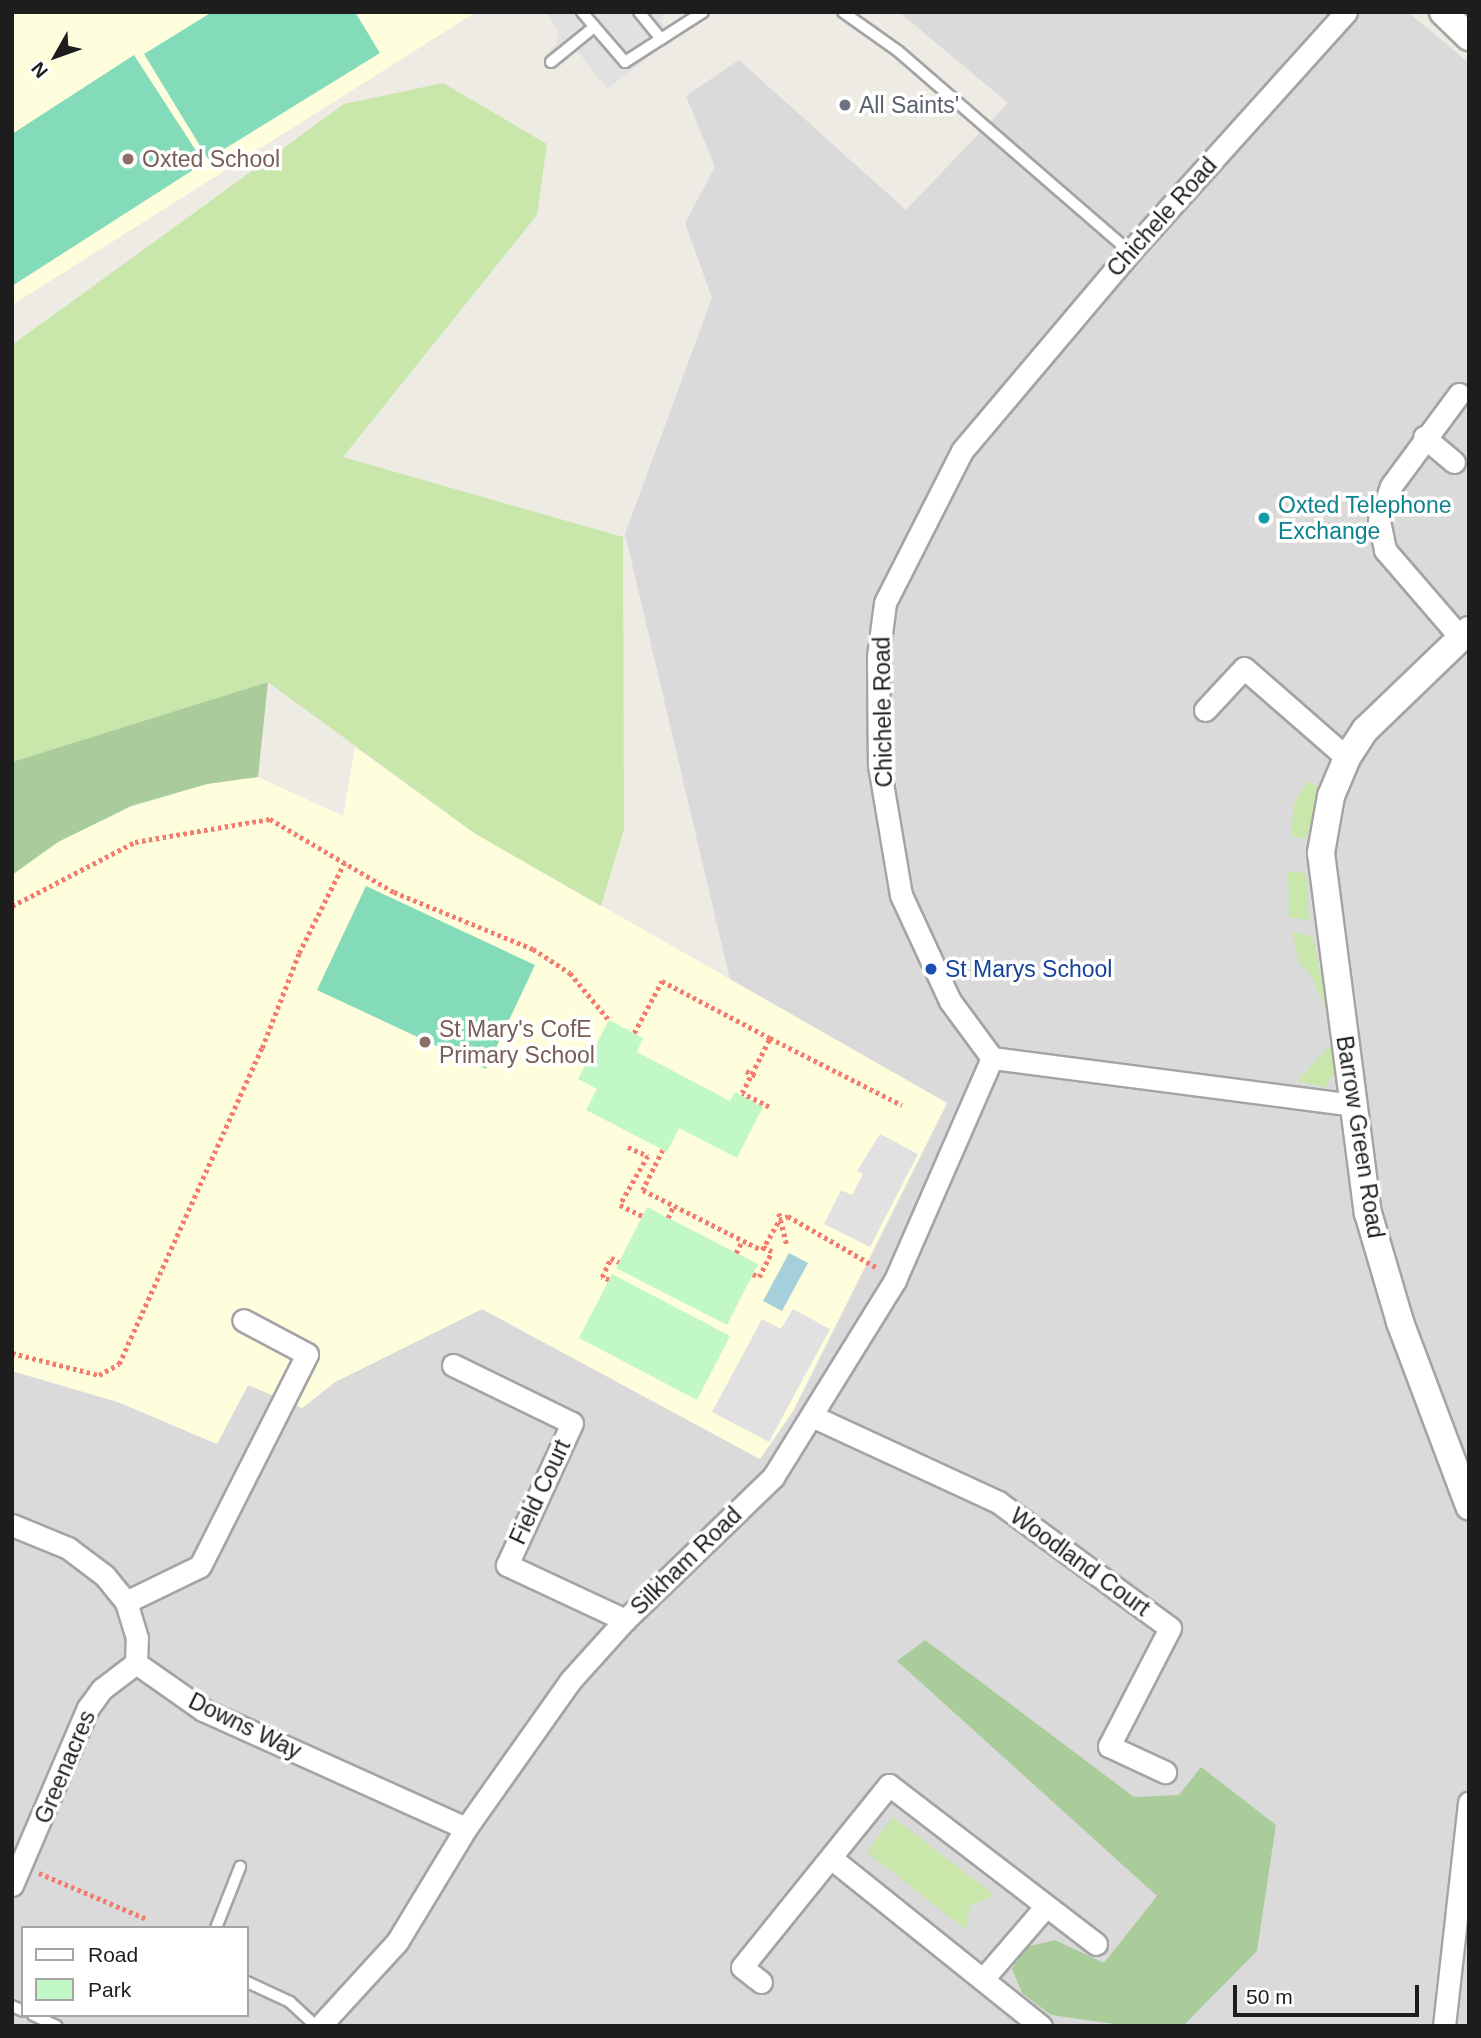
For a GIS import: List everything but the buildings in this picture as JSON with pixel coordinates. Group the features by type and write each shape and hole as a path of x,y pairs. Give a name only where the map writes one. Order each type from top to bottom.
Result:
{"street":[{"name":"Chichele Road","path":"992,1058 950,1001 901,895 879,765 878,656 885,603 962,451 1130,252 1346,12"},
{"path":"1443,12 1469,37"},
{"path":"1459,394 1424,437 1391,486 1379,521 1385,550 1465,634"},
{"path":"1424,437 1454,462"},
{"name":"Barrow Green Road","path":"1465,634 1388,705 1347,758 1331,796 1321,853 1368,1213 1400,1322 1469,1506"},
{"path":"1205,710 1244,668 1347,758"},
{"path":"992,1058 1354,1105"},
{"name":"Silkham Road","path":"318,2026 397,1942 467,1828 570,1681 625,1620 774,1477 895,1280 992,1058"},
{"path":"127,1602 200,1566 307,1353 243,1320"},
{"name":"Field Court","path":"453,1365 572,1423 507,1565 625,1620"},
{"name":"Woodland Court","path":"812,1416 998,1502 1170,1628 1109,1746 1165,1772"},
{"path":"12,1525 68,1548 105,1576 127,1602 137,1638 136,1663"},
{"name":"Downs Way","path":"136,1663 203,1710 467,1828"},
{"name":"Greenacres","path":"12,1885 88,1708 102,1689 136,1663"},
{"path":"761,1982 742,1967 889,1785 1096,1944"},
{"path":"1444,2026 1469,1802"},
{"path":"831,1858 1039,2026"},
{"path":"983,1979 1046,1906"}],"lane":[{"path":"582,12 625,62 703,12"},
{"path":"639,12 661,39"},
{"path":"843,12 898,51 1130,252"},
{"path":"551,62 594,26"},
{"path":"217,1926 240,1867"},
{"path":"248,1982 290,2002 318,2026"},
{"path":"37,2017 57,2026"}],"path":[{"path":"12,906 135,842 270,819 394,892 533,949 570,973 609,1020"},
{"path":"12,1353 99,1375 120,1364 262,1048 299,953 345,861"},
{"path":"634,1033 662,981 674,991 752,1032 770,1038 902,1105"},
{"path":"769,1107 741,1094 770,1038"},
{"path":"746,1071 759,1077"},
{"path":"628,1147 648,1156 620,1205 643,1216"},
{"path":"663,1150 643,1190 742,1241 772,1252 759,1277 753,1274"},
{"path":"668,1218 673,1207"},
{"path":"781,1215 895,1280"},
{"path":"781,1215 787,1246"},
{"path":"763,1247 781,1215"},
{"path":"736,1253 742,1241"},
{"path":"608,1280 602,1277 611,1258 619,1262"},
{"path":"22,1866 147,1919"}],"shaded area":[{"name":"Oxted School","path":"12,12 476,12 12,305"},
{"path":"546,12 669,12 659,20 675,37 607,89 575,48 551,67 543,58 556,44 559,32"},
{"path":"899,12 1408,12 1469,63 1469,2026 12,2026 12,1371 118,1402 217,1444 248,1385 302,1408 335,1382 482,1309 760,1459 793,1411 947,1103 730,980 625,534 712,298 685,223 715,167 686,96 739,60 906,210 1008,103"},
{"name":"St Mary's CofE Primary School","path":"355,747 474,833 947,1103 793,1411 760,1459 482,1309 335,1382 302,1408 248,1385 217,1444 118,1402 12,1371 12,875 58,842 131,807 207,784 258,777 343,816"},
{"path":"880,1134 918,1154 870,1247 824,1224 841,1190 852,1195 863,1174 857,1171"},
{"path":"793,1309 830,1329 769,1442 712,1412 762,1319 781,1329"}],"green space":[{"path":"212,12 355,12 380,53 208,159 144,54"},
{"path":"134,55 204,163 12,286 12,134"},
{"path":"443,83 547,144 537,215 343,457 623,537 624,829 601,906 474,833 268,682 12,762 12,345 344,104"},
{"path":"268,682 258,777 207,784 131,806 58,842 12,875 12,762"},
{"path":"1307,781 1319,788 1307,839 1291,836 1294,805"},
{"path":"1288,871 1306,873 1309,920 1289,917"},
{"path":"366,886 535,965 486,1069 317,990"},
{"path":"1292,931 1313,937 1328,1012 1310,973 1299,963"},
{"path":"609,1020 643,1038 637,1052 730,1101 735,1092 763,1107 737,1158 679,1128 667,1152 586,1110 597,1089 578,1079"},
{"path":"1332,1044 1335,1071 1326,1087 1297,1081"},
{"path":"647,1207 758,1264 727,1325 616,1268"},
{"path":"612,1274 730,1336 697,1400 579,1338"},
{"path":"925,1640 1134,1797 1179,1795 1201,1767 1276,1825 1257,1951 1183,2026 1129,2026 1051,2015 1022,1993 1012,1969 1026,1947 1055,1940 1104,1963 1157,1896 897,1661"},
{"path":"893,1817 994,1895 970,1906 966,1930 867,1852"}],"water":[{"path":"789,1253 808,1263 782,1311 763,1301"}],"place":[{"name":"All Saints'","path":"845,105"},
{"name":"Oxted School","path":"128,159"},
{"name":"Oxted Telephone Exchange","path":"1264,518"},
{"name":"St Marys School","path":"931,969"},
{"name":"St Mary's CofE Primary School","path":"425,1042"}]}
